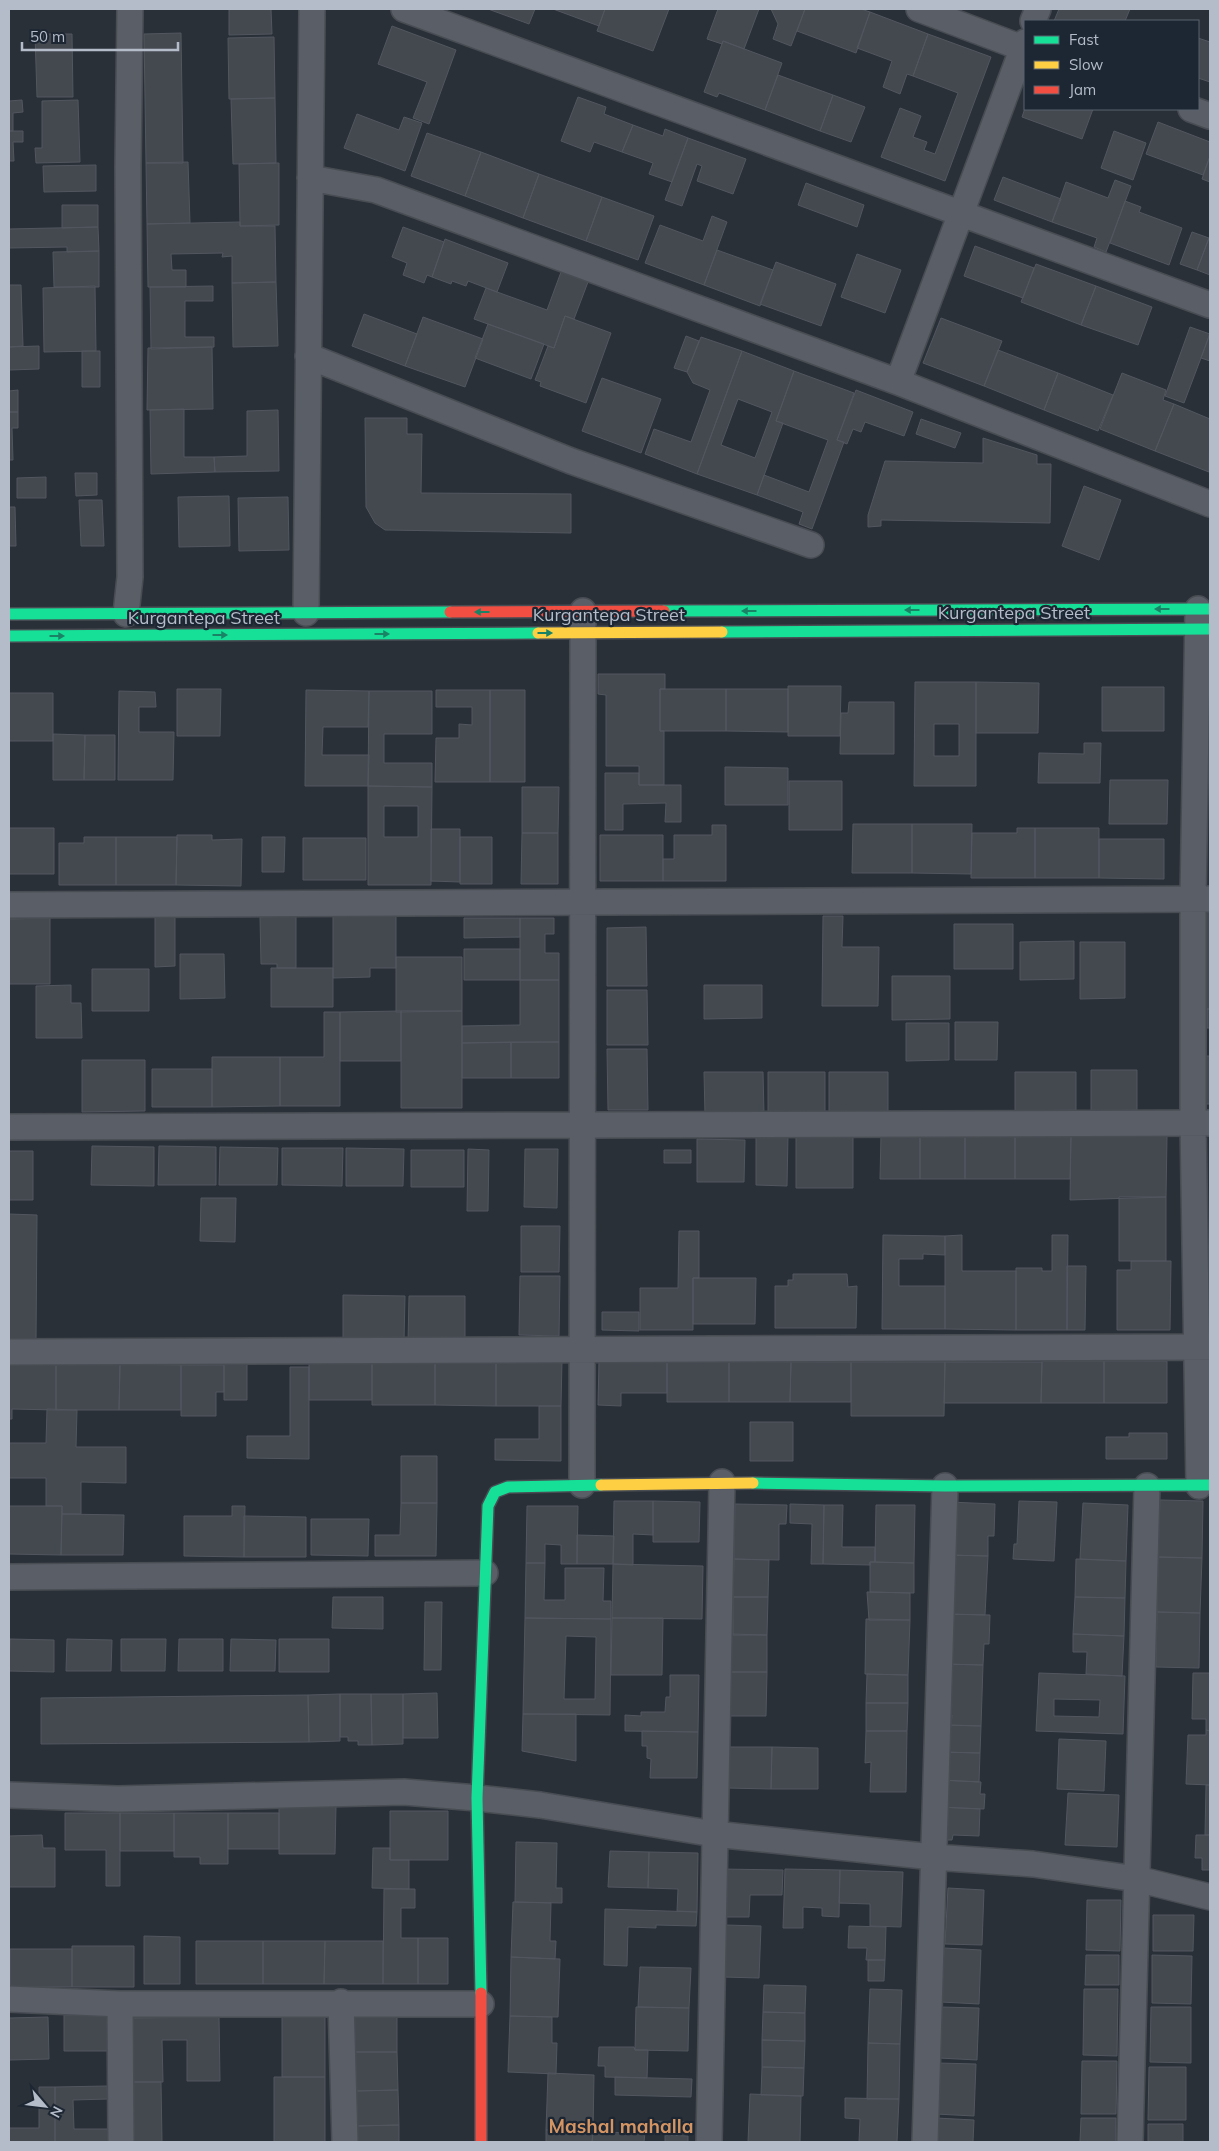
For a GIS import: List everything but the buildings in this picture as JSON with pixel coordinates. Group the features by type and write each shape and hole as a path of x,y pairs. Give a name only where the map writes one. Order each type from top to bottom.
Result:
{"main road":[{"name":"Kurgantepa Street","path":"9,614 306,613 583,622 1204,619"},
{"name":"Kurgantepa Street","path":"9,636 583,622 1204,619"},
{"path":"481,2142 481,2004 477,1798 487,1512 489,1497 496,1489 508,1487 722,1482 945,1486 1205,1485"}],"street":[{"path":"126,614 130,577 128,167 130,9"},
{"path":"306,613 312,9"},
{"path":"404,9 962,213 1210,306"},
{"path":"919,9 1024,46"},
{"path":"898,382 1024,49"},
{"path":"1194,110 1210,116"},
{"path":"310,178 376,190 898,382 1210,504"},
{"path":"308,356 571,461 811,545"},
{"path":"1204,619 1202,1123 1205,1485"},
{"path":"582,1485 583,622"},
{"path":"9,905 583,900 1202,899"},
{"path":"9,1127 1202,1123"},
{"path":"9,1352 1204,1347"},
{"path":"708,2142 722,1482"},
{"path":"925,2142 945,1486"},
{"path":"1130,2142 1147,1486"},
{"path":"9,1577 485,1574"},
{"path":"9,1795 118,1800 404,1792 477,1798 540,1805 714,1834 933,1857 1034,1864 1137,1879 1210,1897"},
{"path":"9,1999 120,2004 341,2002 481,2004"},
{"path":"341,2002 345,2142"},
{"path":"120,2004 122,2142"}],"traffic: fast":[{"path":"664,611 1210,609"},
{"path":"9,614 450,612"},
{"path":"722,632 1210,629"},
{"path":"9,636 538,633"},
{"path":"753,1483 945,1486 1210,1485"},
{"path":"481,1993 477,1798 488,1506 495,1492 508,1487 601,1485"}],"traffic: slow":[{"path":"538,633 722,632"},
{"path":"601,1485 753,1483"}],"traffic: jam":[{"path":"450,612 664,611"},
{"path":"481,1993 481,2142"}],"district":[{"name":"Mashal mahalla","path":"621,2126"}]}
